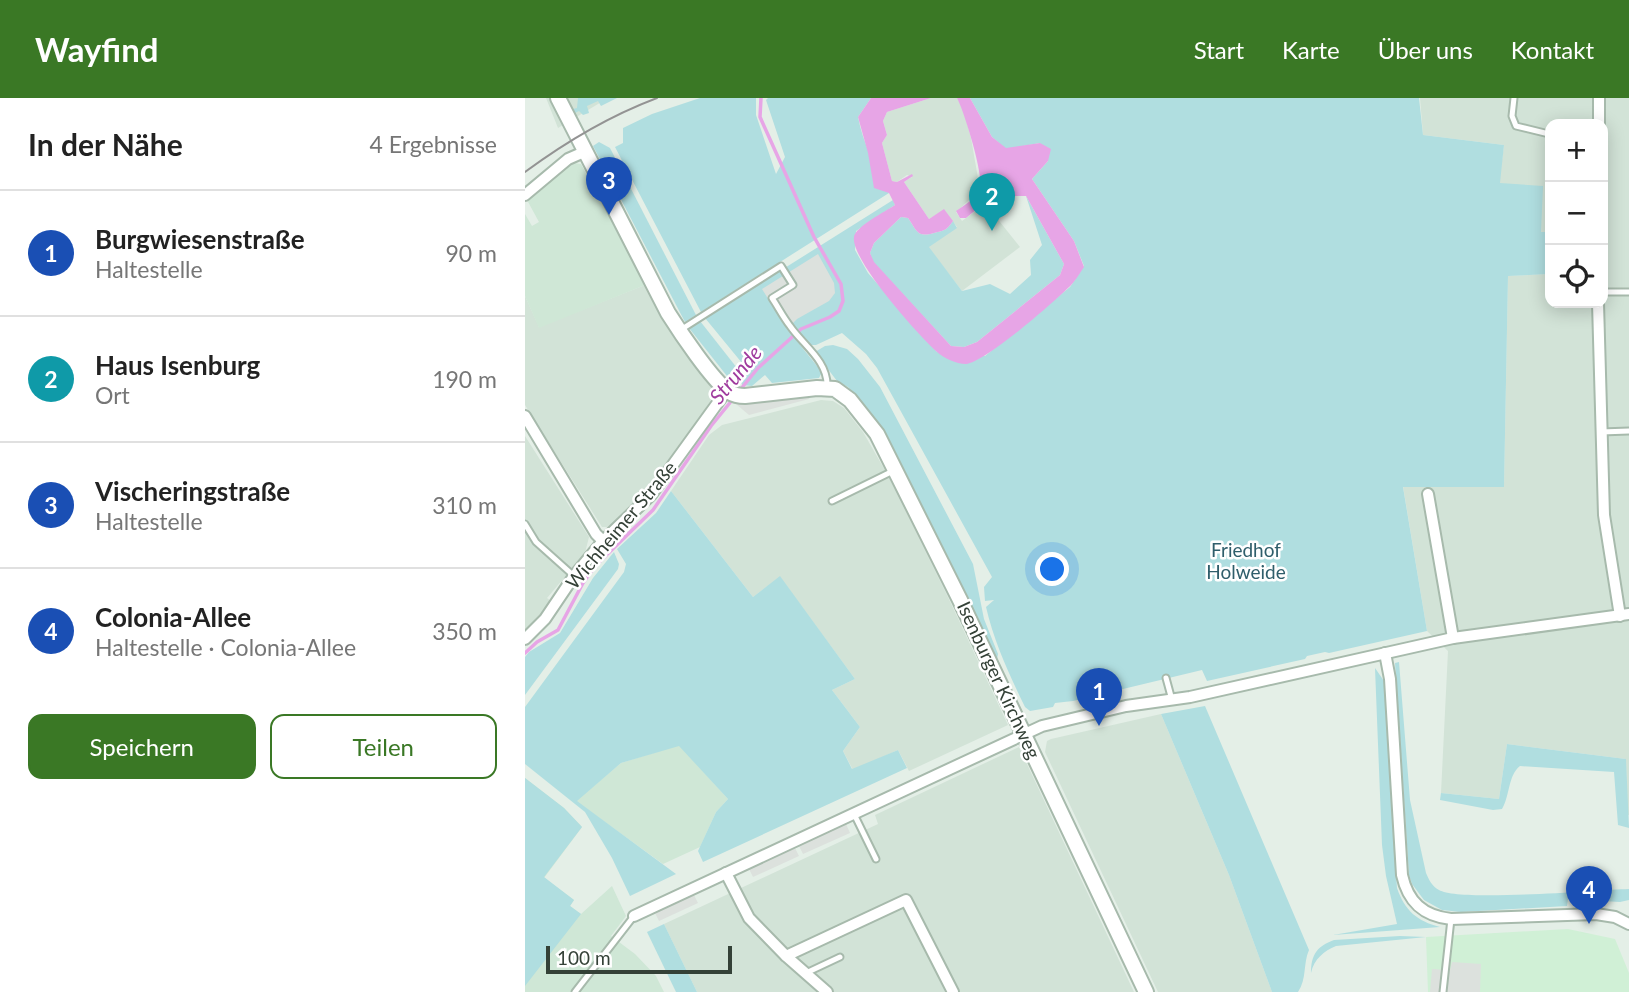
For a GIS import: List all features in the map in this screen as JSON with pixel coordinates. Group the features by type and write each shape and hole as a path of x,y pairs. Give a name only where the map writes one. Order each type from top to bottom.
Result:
{"street":[{"path":"558,98 679,331 733,394 827,388"},
{"path":"1598,119 1599,98"},
{"path":"525,195 568,159 584,152"},
{"path":"634,916 1042,726 1453,638 1625,615 1604,515 1598,308"},
{"name":"Isenburger Kirchweg","path":"827,388 843,393 850,400 877,435 896,470 1146,992"},
{"name":"Wichheimer Straße","path":"525,639 545,619 574,576 603,541 651,495 714,405 733,394"},
{"path":"525,416 596,534 603,541"},
{"path":"1428,494 1453,638"},
{"path":"1385,653 1390,679 1405,886 1417,907 1428,914 1451,919 1596,914 1615,916 1629,924"},
{"path":"726,873 748,918 827,992"},
{"path":"786,956 907,900 953,992"}],"lane":[{"path":"1514,98 1511,116 1516,126 1545,133"},
{"path":"679,331 781,266 793,285 772,298 791,329 825,371 827,388"},
{"path":"1608,292 1629,292"},
{"path":"1601,432 1629,431"},
{"path":"832,500 896,470"},
{"path":"525,524 536,542 574,576"},
{"path":"1166,678 1172,700"},
{"path":"854,814 876,859"},
{"path":"575,992 634,916"},
{"path":"1443,992 1451,919"},
{"path":"806,973 840,957"}],"shaded area":[{"path":"546,98 608,98 558,128"},
{"path":"871,98 931,98 887,112 883,121 887,135 882,143 892,181 897,182 912,174 913,176 904,182 929,219 944,209 953,221 945,230 924,235 918,232 908,218 901,217 874,243 870,253 874,262 951,346 964,347 977,342 1060,275 1064,264 1026,196 992,200 991,208 983,216 977,209 966,218 960,218 956,211 976,196 980,182 973,143 957,98 970,98 992,137 1006,148 1040,143 1051,149 1048,161 1032,179 1074,241 1084,267 1070,286 1048,306 975,361 958,363 937,352 887,297 856,248 856,233 895,205 889,193 874,188 858,117"},
{"path":"931,98 957,98 963,108 971,138 980,190 956,212 962,221 977,210 984,218 992,212 1020,247 962,291 928,247 957,227 944,210 929,219 904,182 912,177 907,175 897,182 892,181 882,143 887,135 883,121 887,112"},
{"path":"1420,98 1629,98 1629,815 1626,759 1507,744 1499,799 1441,793 1448,651 1427,631 1403,486 1504,487 1508,276 1545,274 1545,308 1608,308 1608,119 1545,119 1545,232 1541,232 1499,183 1504,145 1423,135"},
{"path":"574,163 581,164 645,285 539,328 525,296 525,214 532,226 539,222 527,200 541,186"},
{"path":"818,254 834,283 835,293 829,301 797,319 787,329 762,289"},
{"path":"645,285 686,355 717,390 694,427 646,489 621,518 607,527 602,527 525,405 525,296 539,327"},
{"path":"811,395 809,399 749,415 736,404"},
{"path":"821,400 833,401 844,408 863,432 886,472 947,595 1008,725 909,771 898,750 853,770 843,751 860,727 832,690 855,679 780,577 753,597 671,491 709,435 722,425"},
{"path":"525,436 589,537 585,553 547,598 553,603 525,632"},
{"path":"1161,714 1229,875 1272,992 1158,992 1045,752 1047,741 1051,739"},
{"path":"679,745 728,799 716,812 700,847 663,864 576,801 621,763"},
{"path":"1019,747 1134,992 697,992 664,924 878,824 875,815"},
{"path":"525,778 564,808 582,827 544,878 574,900 570,906 581,914 612,886 626,916 611,936 635,954 656,976 664,992 525,992"},
{"path":"846,824 850,833 803,854 799,846"},
{"path":"795,848 799,856 753,877 749,869"},
{"path":"694,895 698,903 659,921 655,913"},
{"path":"1568,929 1615,939 1629,973 1629,992 1428,992 1426,937"},
{"path":"1452,962 1481,964 1480,992 1430,992 1432,969 1450,970"}],"green space":[{"path":"578,98 617,98 601,106 598,101 587,106 589,113 583,115 579,111 575,113 573,109 577,108"},
{"path":"700,98 756,98 756,115 776,174 785,157 766,100 768,98 871,98 858,117 867,146 889,193 701,312 615,147 623,143 623,128 652,114"},
{"name":"Friedhof Holweide","path":"970,98 1419,98 1423,135 1504,145 1500,183 1543,186 1541,232 1545,232 1545,274 1508,276 1504,487 1403,487 1427,631 1307,656 1305,659 1207,681 1202,670 1055,703 1053,707 1030,711 1025,707 989,620 986,607 994,600 985,601 984,587 992,577 877,368 866,354 842,333 816,345 800,345 822,372 819,378 772,383 765,375 752,386 742,385 742,363 705,318 893,200 895,205 856,231 855,250 868,273 937,352 985,356 1070,287 1084,266 1074,241 1032,179 1048,161 1040,143 1006,149 992,137"},
{"path":"599,142 610,148 696,315 685,322 593,146"},
{"path":"1026,196 1064,264 1060,275 977,342 964,347 951,346 873,262 870,253 874,243 901,217 908,218 918,232 924,235 945,230 953,221 957,228 929,247 962,291 990,284 1010,294 1031,275 1030,260 1042,245"},
{"path":"700,321 737,368 727,376 689,328"},
{"path":"833,345 847,349 880,387 973,564 984,619 998,654 997,659 883,431 848,387 837,381 815,352"},
{"path":"671,491 753,597 780,576 855,679 832,690 860,727 843,751 852,769 898,750 907,768 703,862 698,851 716,812 728,799 679,746 621,763 577,801 676,874 630,896 585,812 525,764 525,707 624,572 626,564 617,549 656,513"},
{"path":"614,552 619,564 618,569 525,695 525,657 560,633 593,578"},
{"path":"1399,662 1410,800 1426,873 1434,887 1452,893 1473,895 1629,889 1629,900 1620,902 1568,899 1567,906 1461,912 1442,910 1424,900 1409,875 1395,663"},
{"path":"1375,668 1384,681 1397,888 1413,914 1440,927 1333,935 1397,924 1382,845"},
{"path":"1205,706 1309,950 1303,982 1298,992 1272,992 1229,875 1161,714"},
{"path":"1507,744 1626,759 1629,828 1618,825 1614,772 1520,766 1513,775 1502,809 1493,810 1440,800 1441,793 1499,799"},
{"path":"525,778 564,808 582,827 544,877 574,900 570,906 581,914 525,986"},
{"path":"664,924 697,992 676,992 647,932"},
{"path":"1400,936 1426,937 1336,946 1320,956 1311,973 1316,952 1328,942"}],"waterway":[{"name":"Strunde","path":"740,390 758,368 801,329 830,317 839,311 843,301 841,284 814,237 760,117 761,98"},
{"name":"Strunde","path":"525,653 537,642 558,630 595,566 653,510 733,399"}],"tram line":[{"path":"525,172 589,130 657,98"}],"place":[{"name":"Vischeringstraße","path":"609,215"},
{"name":"Haus Isenburg","path":"992,231"},
{"name":"Burgwiesenstraße","path":"1099,726"},
{"name":"Colonia-Allee","path":"1589,924"}]}
